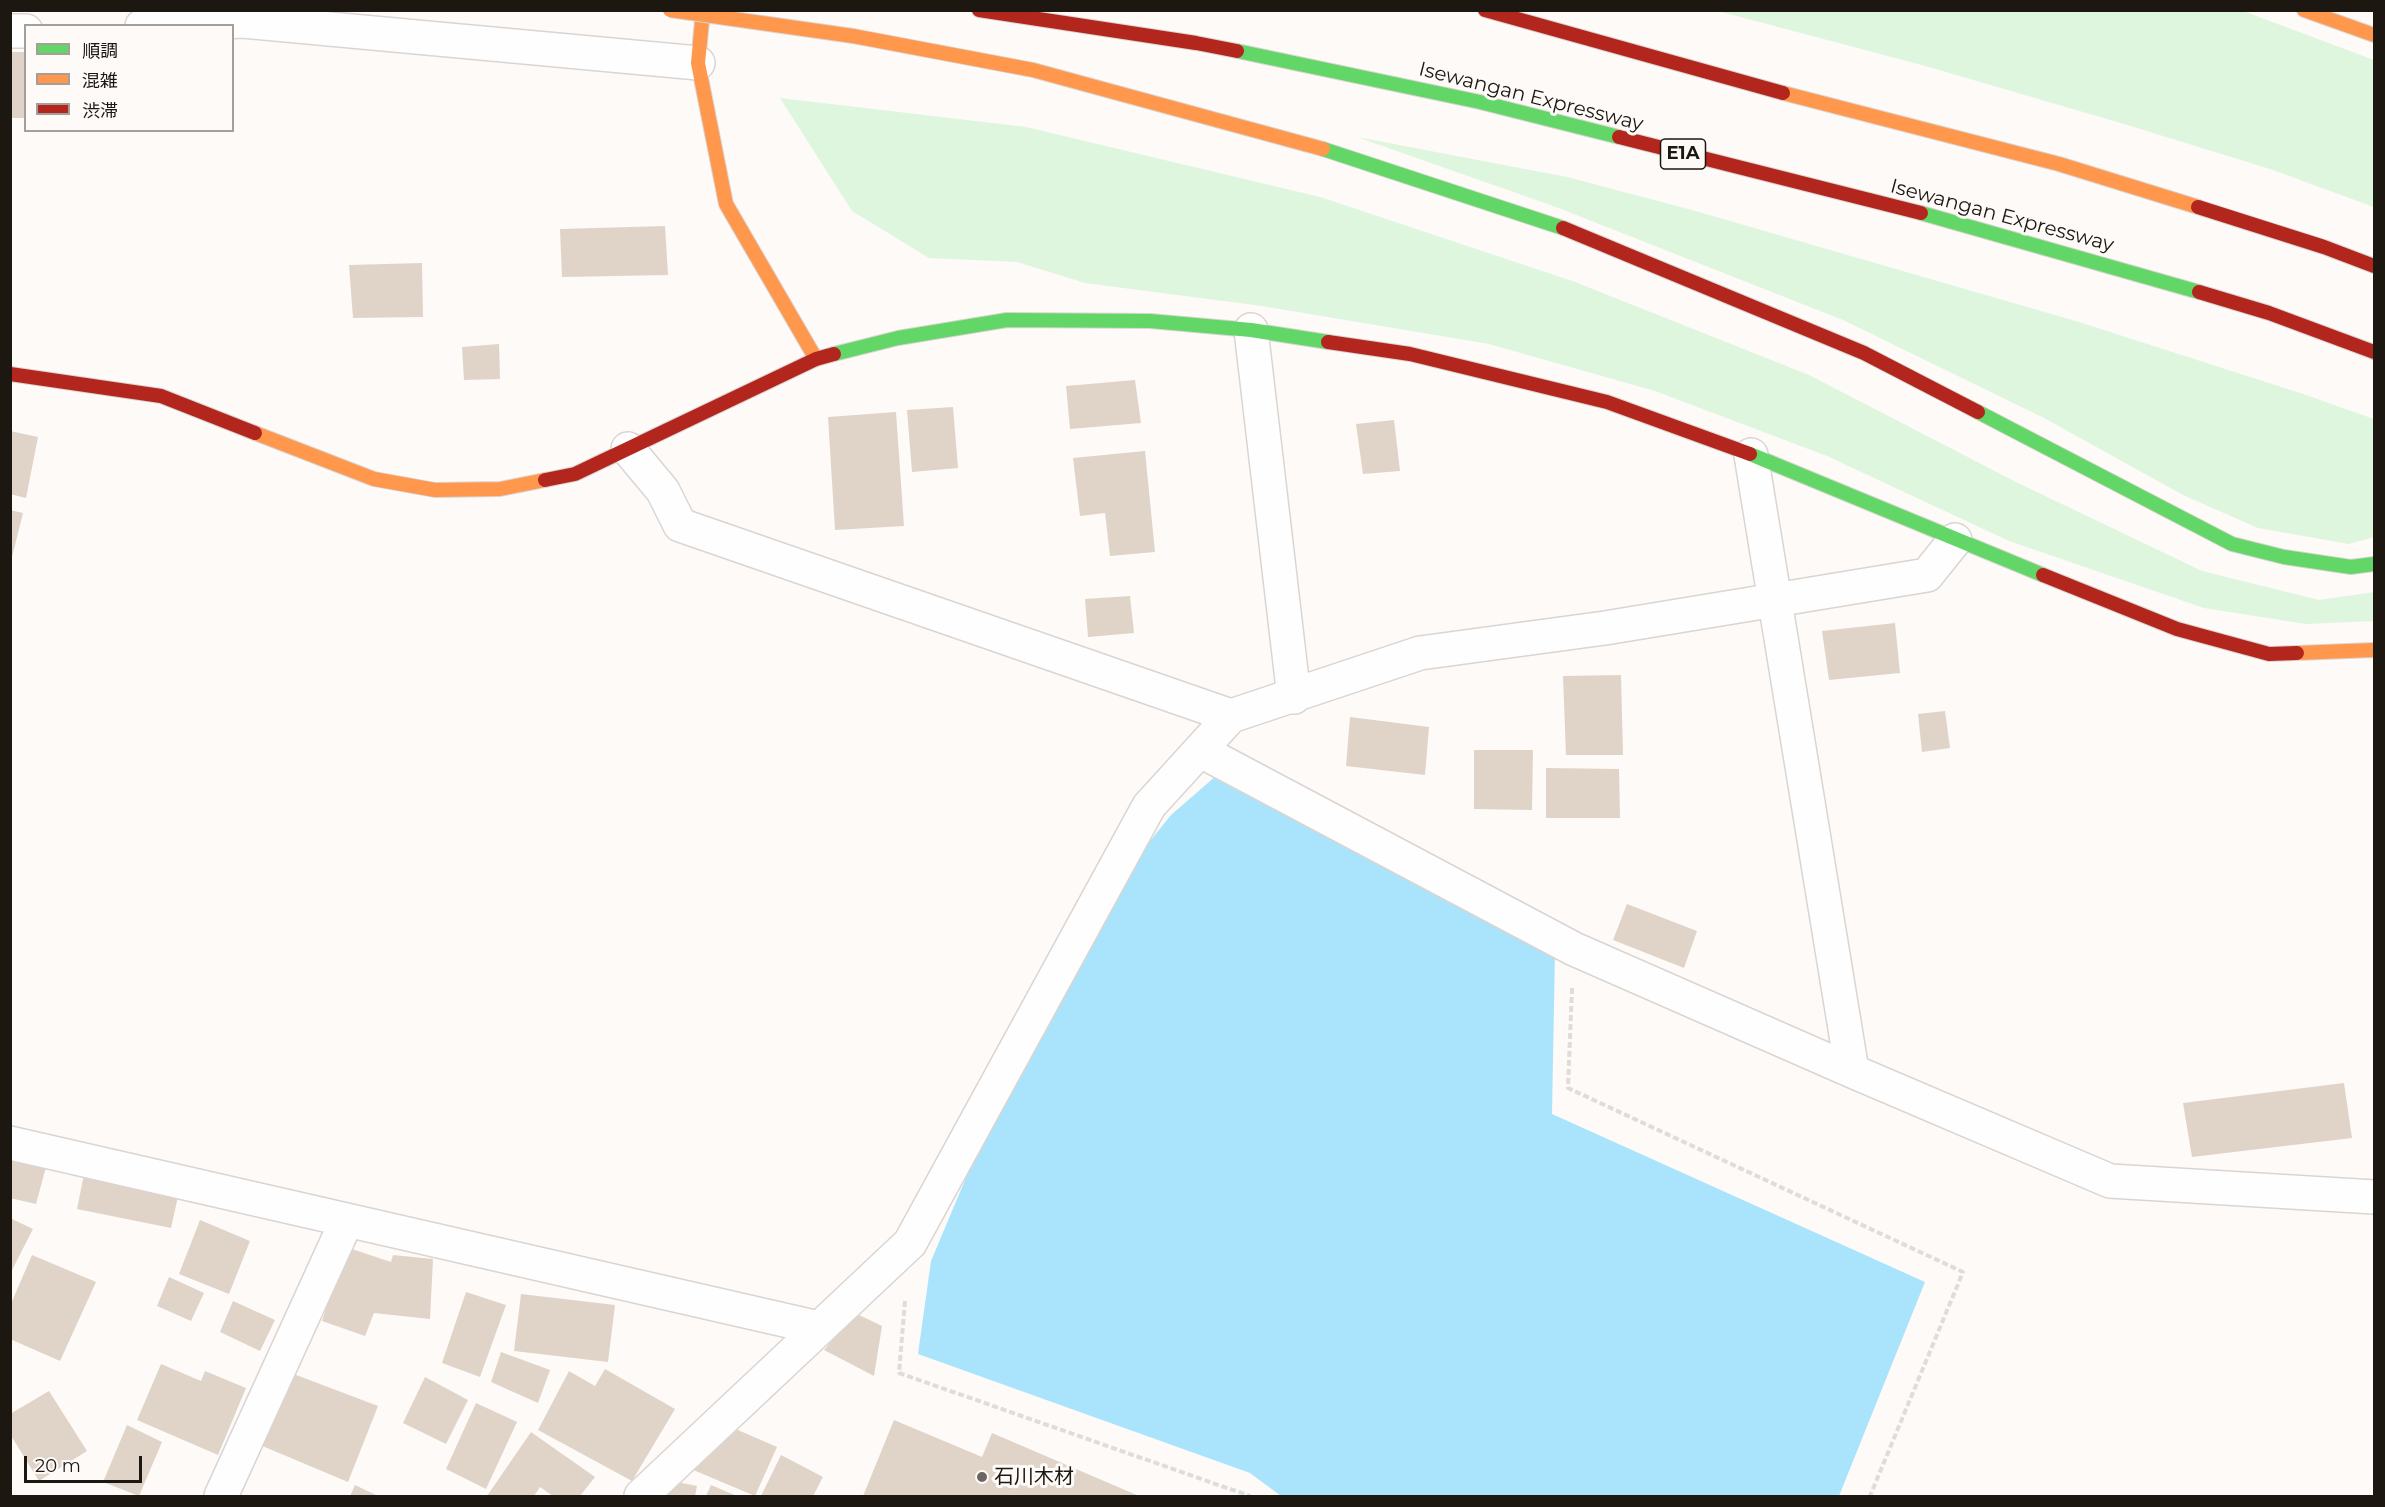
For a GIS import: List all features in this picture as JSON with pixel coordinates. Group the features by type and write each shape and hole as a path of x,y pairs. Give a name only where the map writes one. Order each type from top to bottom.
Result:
{"main road":[{"path":"670,10 853,36 1033,70 1286,137 1577,233 1864,353 2232,544 2295,559 2351,567 2374,564"},
{"path":"703,10 698,63 726,204 816,358"},
{"name":"Isewangan Expressway","path":"979,10 1196,43 1480,102 1965,224 2269,313 2374,352"},
{"path":"1485,10 1756,86 2060,164 2324,247 2374,266"},
{"path":"2304,10 2374,35"},
{"path":"10,374 161,396 374,479 435,490 500,489 575,474 816,358 898,338 1007,320 1150,321 1251,330 1410,354 1607,402 1751,455 2177,629 2269,654 2374,650"}],"street":[{"path":"182,24 243,21 698,63"},
{"path":"1251,330 1294,697"},
{"path":"628,449 663,491 680,525 1231,716"},
{"path":"1751,455 1852,1071"},
{"path":"641,1497 910,1243 1149,806 1231,716 1294,697 1420,653 1605,628 1928,575 1955,540"},
{"path":"1201,751 1574,949 1852,1071 2110,1180 2374,1197"},
{"path":"10,1143 819,1328"},
{"path":"221,1497 347,1220"}],"path":[{"path":"1574,949 1568,1088 1963,1272 1870,1497"},
{"path":"910,1243 899,1373 1250,1497"}],"green space":[{"path":"1718,11 2243,11 2374,60 2374,207 2270,169 2124,124 1929,67"},
{"path":"780,98 1026,127 1320,197 1575,282 1809,375 2018,483 2202,571 2319,600 2374,592 2374,621 2306,624 2204,608 2009,541 1827,456 1655,391 1489,344 1262,306 1085,283 1017,262 929,258 852,211"},
{"path":"1357,137 1567,177 1692,210 2079,322 2374,419 2374,537 2349,544 2258,528 2183,495 2044,418 1843,320 1556,207"}],"water":[{"path":"1217,775 1555,951 1552,1114 1925,1282 1839,1496 1281,1496 1250,1473 918,1354 931,1261 968,1173 1137,857 1171,815"}],"building":[{"path":"10,52 24,52 24,118 10,118"},
{"path":"665,226 668,275 562,277 560,229"},
{"path":"422,263 423,317 353,318 349,265"},
{"path":"499,344 500,379 464,380 462,347"},
{"path":"1135,380 1141,423 1070,429 1066,386"},
{"path":"953,407 958,468 912,472 907,410"},
{"path":"896,412 904,526 835,530 828,417"},
{"path":"1394,420 1400,471 1363,474 1356,424"},
{"path":"10,431 38,437 26,498 10,494"},
{"path":"1145,451 1155,552 1110,556 1105,513 1080,516 1073,458"},
{"path":"10,510 23,513 11,561 10,561"},
{"path":"1130,596 1134,633 1088,637 1085,599"},
{"path":"1895,623 1900,673 1829,680 1822,631"},
{"path":"1621,675 1623,755 1566,755 1563,676"},
{"path":"1945,711 1950,748 1922,752 1918,714"},
{"path":"1350,717 1429,727 1425,775 1346,766"},
{"path":"1474,750 1533,750 1532,810 1474,809"},
{"path":"1546,768 1619,769 1620,818 1546,818"},
{"path":"1627,904 1697,931 1684,968 1613,940"},
{"path":"2344,1083 2352,1138 2192,1157 2183,1103"},
{"path":"10,1158 46,1167 36,1204 10,1198"},
{"path":"84,1174 179,1192 171,1228 77,1209"},
{"path":"10,1218 33,1229 10,1274"},
{"path":"200,1220 250,1241 229,1294 179,1274"},
{"path":"346,1247 391,1262 393,1255 433,1259 430,1319 374,1313 365,1336 322,1321"},
{"path":"32,1255 96,1282 60,1361 10,1339 10,1306"},
{"path":"169,1277 204,1293 191,1321 157,1306"},
{"path":"466,1292 506,1305 480,1377 442,1363"},
{"path":"521,1294 615,1305 608,1362 514,1351"},
{"path":"233,1301 275,1320 260,1351 220,1332"},
{"path":"855,1313 882,1326 874,1376 824,1350"},
{"path":"501,1352 550,1370 538,1403 491,1382"},
{"path":"161,1364 201,1381 205,1371 246,1388 218,1455 137,1420"},
{"path":"605,1369 675,1409 632,1481 538,1430 569,1371 595,1386"},
{"path":"291,1373 378,1406 348,1482 260,1445"},
{"path":"425,1377 468,1400 446,1444 403,1423"},
{"path":"49,1391 87,1451 39,1481 10,1434 10,1414"},
{"path":"476,1403 517,1422 486,1489 446,1469"},
{"name":"石川木材","path":"894,1420 982,1457 992,1433 1139,1496 863,1496"},
{"path":"127,1425 162,1442 139,1496 103,1482"},
{"path":"731,1427 777,1447 755,1496 691,1469"},
{"path":"531,1432 595,1477 580,1496 553,1496 540,1487 534,1496 487,1496"},
{"path":"781,1455 823,1477 813,1496 761,1496"},
{"path":"667,1480 697,1486 695,1496 663,1496"},
{"path":"355,1485 378,1496 350,1496"},
{"path":"711,1485 737,1496 706,1496"}],"traffic: fast":[{"path":"1237,51 1480,102 1619,137"},
{"path":"1323,149 1563,228"},
{"path":"1921,213 2199,292"},
{"path":"834,354 898,338 1007,320 1150,321 1251,330 1328,342"},
{"path":"1978,412 2232,544 2284,557 2351,567 2374,564"},
{"path":"1750,454 2043,575"}],"traffic: slow":[{"path":"670,10 853,36"},
{"path":"703,10 698,63 726,204 816,359"},
{"path":"2304,10 2374,35"},
{"path":"853,36 1033,70 1323,149"},
{"path":"1783,93 2059,164 2198,207"},
{"path":"255,433 374,479 435,490 500,489 545,480"},
{"path":"2297,653 2374,650"}],"traffic: jam":[{"path":"979,10 1237,51"},
{"path":"1485,10 1783,93"},
{"path":"1619,137 1921,213"},
{"path":"2198,207 2324,247 2374,266"},
{"path":"1563,228 1864,353 1978,412"},
{"path":"2199,292 2269,313 2374,352"},
{"path":"1328,342 1410,354 1607,402 1750,454"},
{"path":"545,480 575,474 816,359 834,354"},
{"path":"10,374 161,396 255,433"},
{"path":"2043,575 2177,629 2269,654 2297,653"}],"place":[{"name":"石川木材","path":"982,1477"}]}
